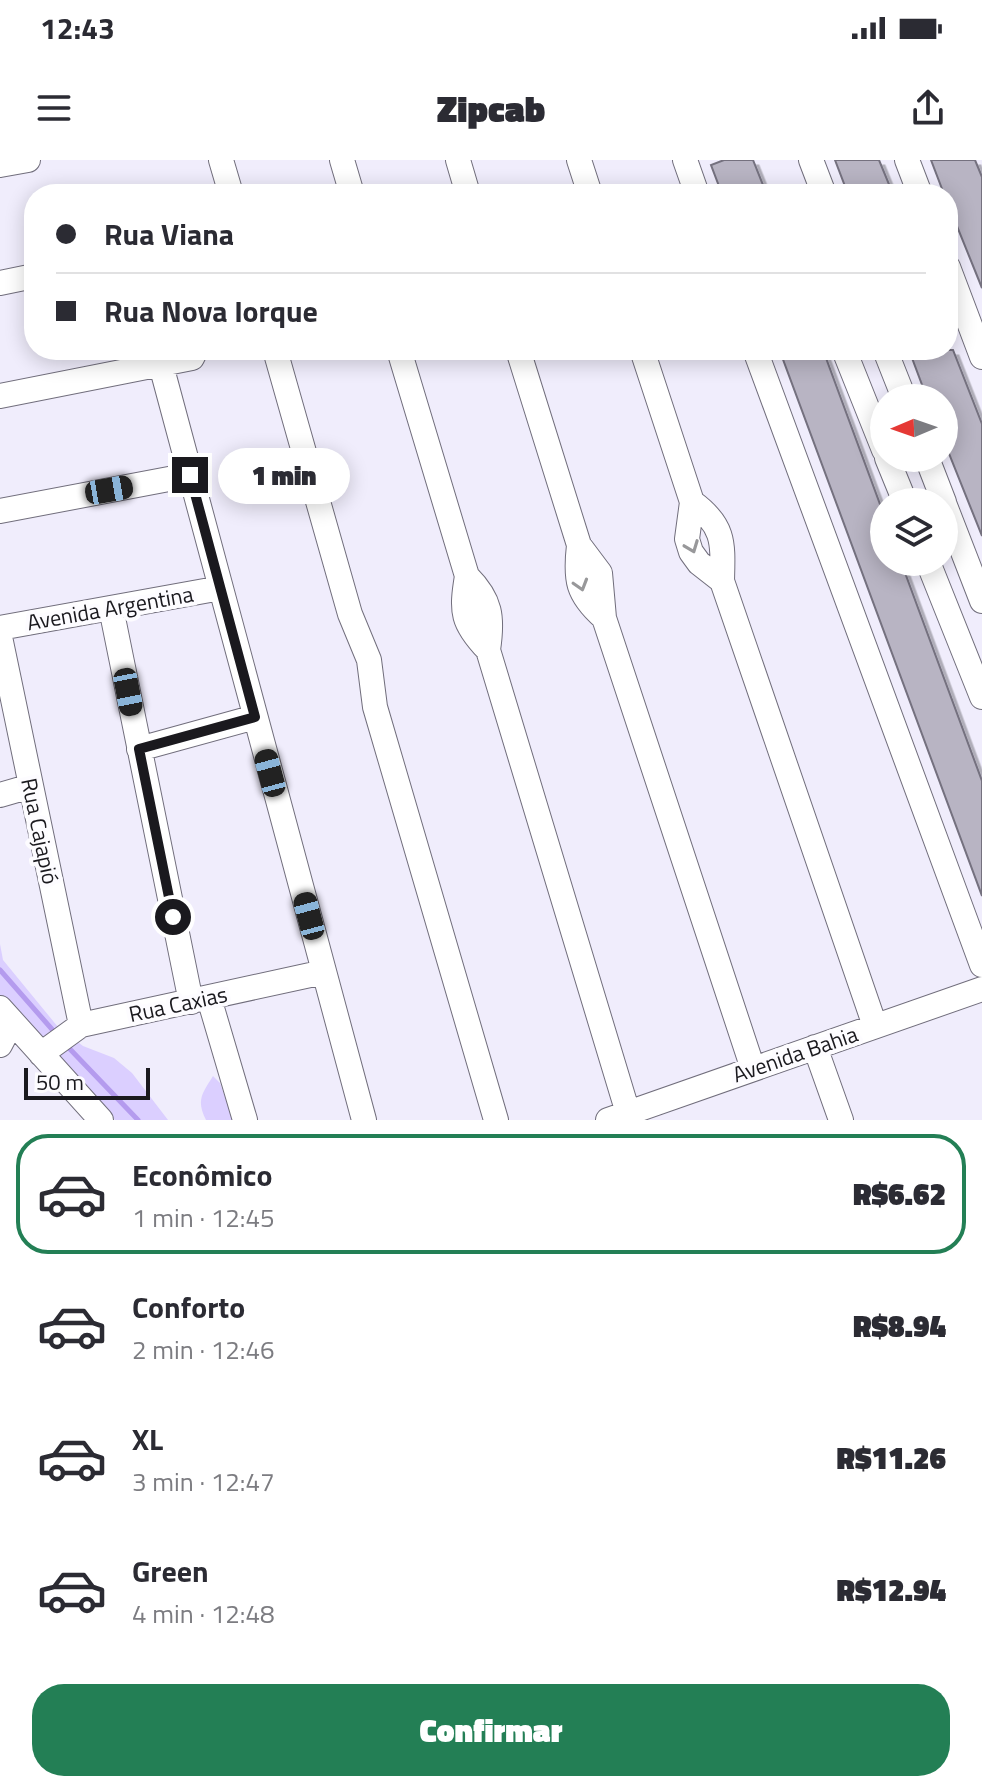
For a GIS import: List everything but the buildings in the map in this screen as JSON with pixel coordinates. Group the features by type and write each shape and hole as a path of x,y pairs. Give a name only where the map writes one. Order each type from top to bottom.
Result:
{"street":[{"path":"0,165 28,160"},
{"path":"221,160 228,184"},
{"path":"342,160 349,184"},
{"path":"458,160 465,184"},
{"path":"579,160 587,184"},
{"path":"685,160 693,184"},
{"path":"811,160 820,184"},
{"path":"907,160 916,184"},
{"path":"0,283 24,278"},
{"path":"958,293 982,357"},
{"path":"0,396 183,360"},
{"path":"278,360 350,614 369,660 375,707 496,1120"},
{"path":"402,360 467,576 484,595 488,608 491,621 488,650 631,1112"},
{"path":"521,360 579,545 577,579 583,595 604,618 751,1062"},
{"path":"645,360 692,502 687,539 691,552 699,563 722,581 873,1020"},
{"path":"759,360 982,965"},
{"path":"848,360 870,415"},
{"path":"889,360 898,384"},
{"path":"161,365 364,1120"},
{"path":"0,511 190,475"},
{"path":"958,538 982,601"},
{"path":"934,576 982,697"},
{"name":"Avenida Argentina","path":"0,628 221,588"},
{"path":"111,608 139,749 200,1000 245,1120"},
{"name":"Rua Cajapió","path":"0,637 77,1026"},
{"path":"139,749 255,717"},
{"path":"0,795 31,786"},
{"name":"Rua Caxias","path":"45,1050 77,1026 324,972"},
{"name":"Avenida Bahia","path":"631,1112 751,1062 815,1047 873,1020 982,989"},
{"path":"0,1045 6,1015"},
{"path":"6,1015 45,1050 96,1118"},
{"path":"815,1047 841,1120"}],"shaded area":[{"path":"0,944 3,960 58,1027 83,1046 114,1058 132,1073 168,1120 115,1120 0,996"},
{"path":"213,1076 220,1083 233,1120 206,1120 201,1107 202,1097"}],"waterway":[{"path":"0,970 57,1035"},
{"path":"67,1046 138,1120"}],"route":[{"path":"173,917 139,749 255,717 190,475"}]}
